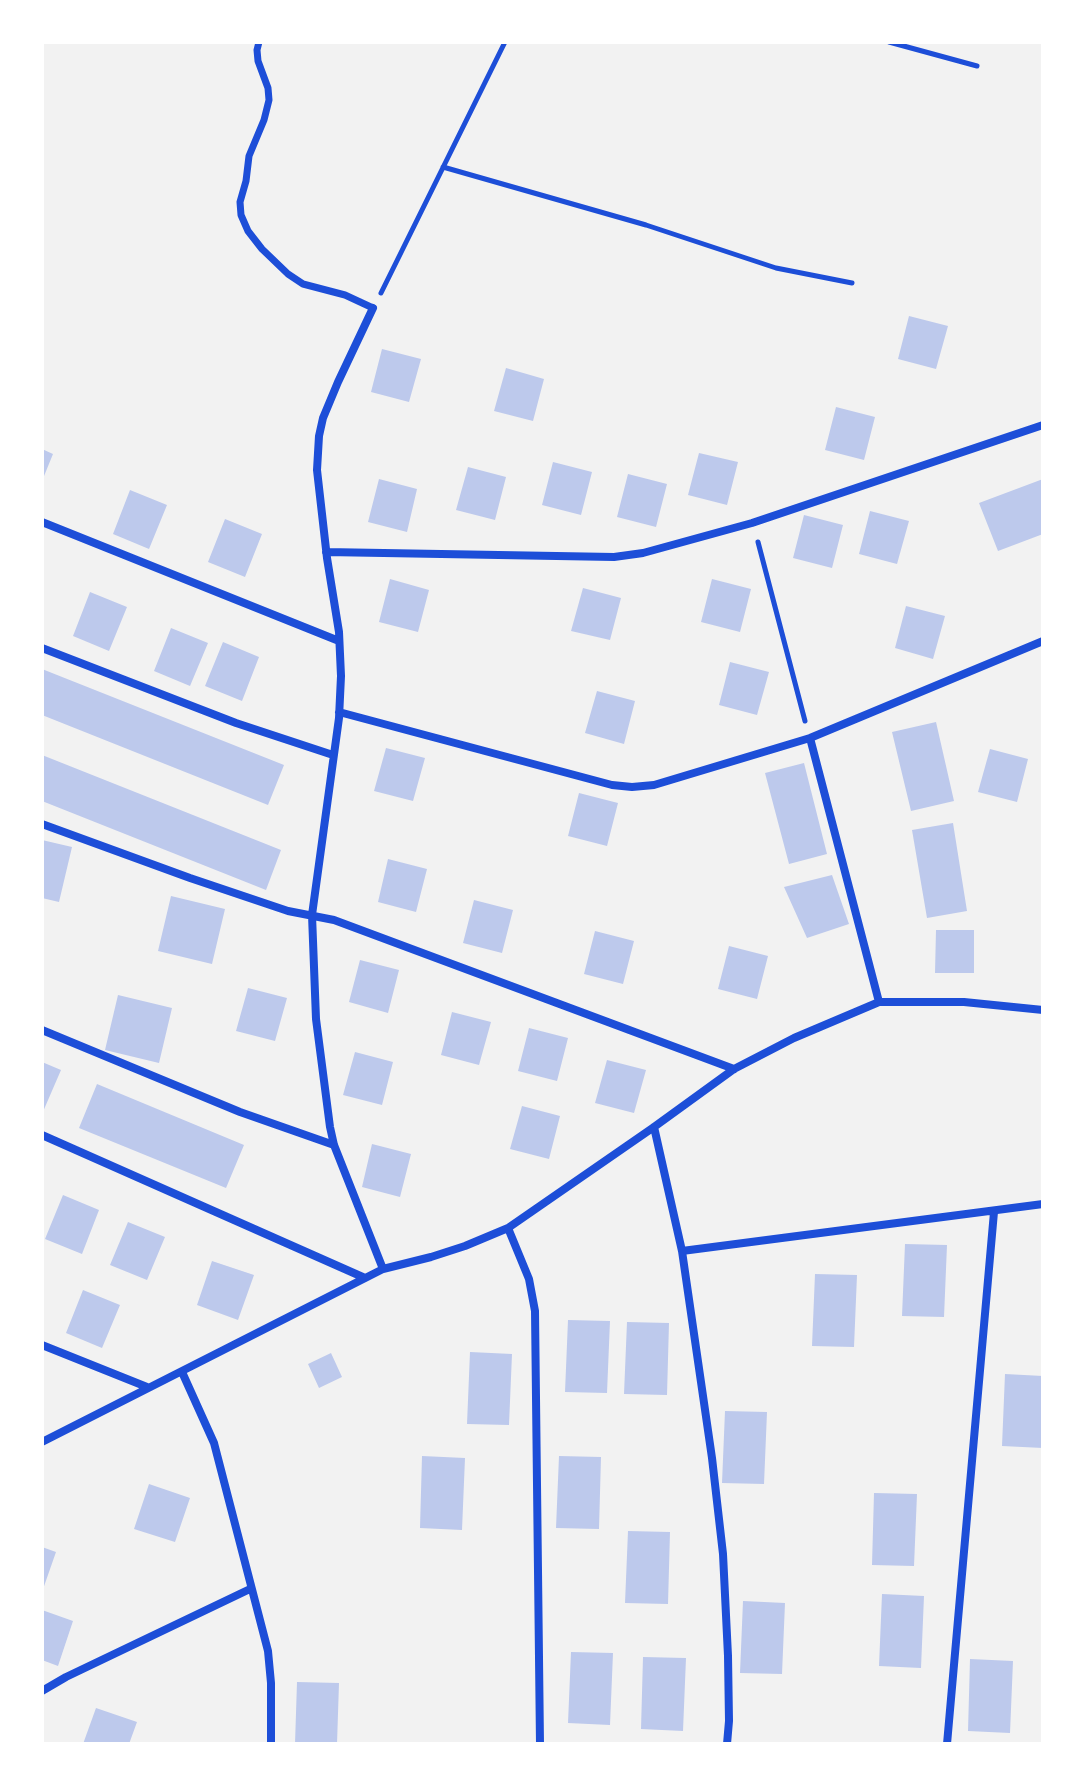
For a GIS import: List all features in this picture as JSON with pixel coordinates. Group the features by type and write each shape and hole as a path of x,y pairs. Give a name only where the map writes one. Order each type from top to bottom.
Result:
{"street":[{"path":"259,42 258,61 269,100 249,156 240,202 241,215 248,231 262,249 288,274 303,284 345,295 373,308 338,382 319,436 317,470 341,676 312,915 316,1019 334,1145 383,1269"},
{"path":"326,552 614,557 643,553 752,523 1043,425"},
{"path":"42,522 339,641"},
{"path":"339,712 612,785 654,785 810,738 1043,641"},
{"path":"42,648 236,723 333,755"},
{"path":"810,738 879,1002"},
{"path":"42,824 288,911 334,920 734,1069"},
{"path":"42,1442 383,1269 465,1246 508,1228 734,1069 794,1038 879,1002 964,1002 1043,1010"},
{"path":"42,1030 240,1112 334,1145"},
{"path":"654,1127 682,1251 723,1554 728,1656 727,1744"},
{"path":"42,1135 365,1278"},
{"path":"682,1251 1043,1204"},
{"path":"947,1744 994,1212"},
{"path":"508,1228 529,1279 535,1311 540,1744"},
{"path":"42,1345 147,1387"},
{"path":"182,1372 214,1443 268,1651 271,1744"},
{"path":"42,1691 250,1589"}],"path":[{"path":"373,308 505,42"},
{"path":"889,42 977,66"},
{"path":"443,167 646,225 776,268 852,283"},
{"path":"752,523 810,738"}],"building":[{"path":"909,316 948,326 936,369 898,359"},
{"path":"382,349 421,359 409,402 371,392"},
{"path":"506,368 544,379 533,421 494,411"},
{"path":"836,407 875,417 864,460 825,450"},
{"path":"42,449 53,454 42,481"},
{"path":"699,453 738,462 727,505 688,495"},
{"path":"553,462 592,472 581,515 542,505"},
{"path":"468,467 506,477 495,520 456,510"},
{"path":"628,474 667,484 656,527 617,517"},
{"path":"379,479 417,489 407,532 368,522"},
{"path":"1043,479 1043,534 998,551 979,503"},
{"path":"130,490 167,505 149,549 113,534"},
{"path":"870,511 909,521 897,564 859,554"},
{"path":"804,515 843,525 832,568 793,558"},
{"path":"225,519 262,534 245,577 208,562"},
{"path":"390,579 429,590 418,632 379,622"},
{"path":"712,579 751,589 740,632 701,622"},
{"path":"583,588 621,598 610,640 571,631"},
{"path":"90,592 127,607 109,651 73,636"},
{"path":"906,606 945,616 933,659 895,648"},
{"path":"171,628 208,643 190,686 154,671"},
{"path":"223,642 259,657 242,701 205,686"},
{"path":"730,662 769,672 757,715 719,705"},
{"path":"42,669 284,765 268,805 42,715"},
{"path":"597,691 635,701 624,744 585,733"},
{"path":"936,722 954,801 911,811 892,732"},
{"path":"386,748 425,758 413,801 374,791"},
{"path":"990,749 1028,759 1017,802 978,792"},
{"path":"42,755 281,850 266,890 42,801"},
{"path":"804,763 827,854 789,864 765,773"},
{"path":"579,793 618,803 607,846 568,836"},
{"path":"953,823 967,911 927,918 912,830"},
{"path":"42,840 72,847 59,902 42,898"},
{"path":"388,859 427,869 416,912 378,902"},
{"path":"832,875 849,924 807,938 784,887"},
{"path":"171,896 225,909 212,964 158,951"},
{"path":"474,900 513,910 502,953 463,943"},
{"path":"936,930 974,930 974,973 935,973"},
{"path":"595,931 634,941 623,984 584,974"},
{"path":"729,946 768,956 757,999 718,989"},
{"path":"360,960 399,970 388,1013 349,1002"},
{"path":"248,988 287,998 275,1041 236,1031"},
{"path":"118,995 172,1008 159,1063 105,1050"},
{"path":"452,1012 491,1022 479,1065 441,1055"},
{"path":"529,1028 568,1038 557,1081 518,1071"},
{"path":"355,1052 393,1062 382,1105 343,1095"},
{"path":"607,1060 646,1070 634,1113 595,1103"},
{"path":"42,1062 61,1070 42,1114"},
{"path":"97,1084 244,1145 226,1188 79,1128"},
{"path":"522,1106 560,1116 549,1159 510,1149"},
{"path":"372,1144 411,1154 400,1197 362,1187"},
{"path":"63,1195 99,1210 82,1254 45,1239"},
{"path":"128,1222 165,1237 147,1280 110,1265"},
{"path":"905,1244 947,1245 944,1317 902,1316"},
{"path":"212,1261 254,1275 238,1320 197,1305"},
{"path":"815,1274 857,1275 854,1347 812,1346"},
{"path":"83,1290 120,1305 102,1348 66,1333"},
{"path":"568,1320 610,1321 607,1393 565,1392"},
{"path":"627,1322 669,1323 667,1395 624,1394"},
{"path":"470,1352 512,1354 509,1425 467,1424"},
{"path":"331,1353 342,1377 319,1388 308,1364"},
{"path":"1005,1374 1043,1376 1043,1448 1002,1446"},
{"path":"725,1411 767,1412 764,1484 722,1483"},
{"path":"422,1456 465,1458 462,1530 420,1528"},
{"path":"559,1456 601,1457 599,1529 556,1528"},
{"path":"149,1484 190,1498 175,1542 134,1529"},
{"path":"874,1493 917,1494 914,1566 872,1565"},
{"path":"628,1531 670,1532 668,1604 625,1603"},
{"path":"42,1547 56,1552 42,1592"},
{"path":"882,1594 924,1596 921,1668 879,1666"},
{"path":"743,1601 785,1603 782,1674 740,1673"},
{"path":"42,1610 73,1621 58,1666 42,1660"},
{"path":"571,1652 613,1653 610,1725 568,1723"},
{"path":"643,1657 686,1658 683,1731 641,1729"},
{"path":"970,1659 1013,1661 1010,1733 968,1731"},
{"path":"297,1682 339,1683 337,1744 295,1744"},
{"path":"96,1708 137,1722 129,1744 83,1744"}]}
